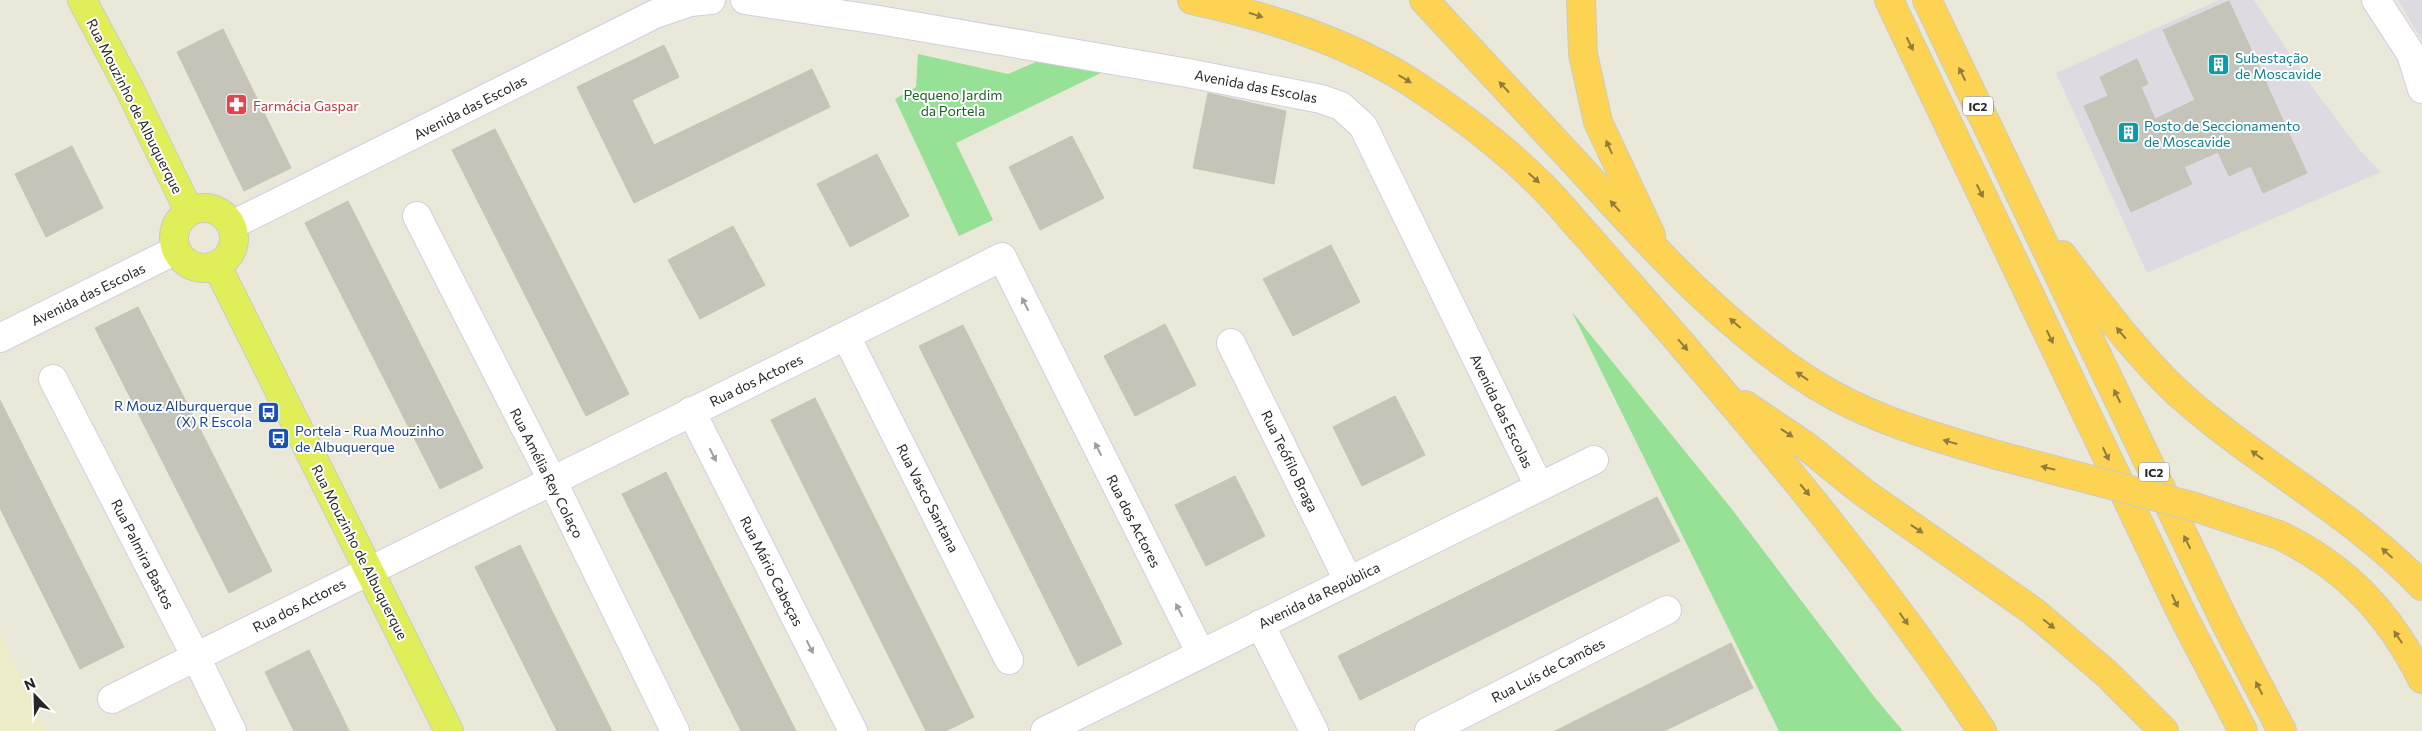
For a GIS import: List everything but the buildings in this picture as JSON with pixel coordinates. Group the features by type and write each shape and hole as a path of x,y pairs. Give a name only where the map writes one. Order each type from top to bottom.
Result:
{"highway":[{"path":"1192,0 1252,13 1333,43 1408,80 1455,113 1540,184 1717,386 1817,504 1881,586 1982,731"},
{"path":"1424,0 1660,255 1772,355 1815,385 1849,403 1908,428 1997,455 2195,507 2279,535 2328,562 2361,590 2384,616 2410,655 2422,679"},
{"path":"1580,0 1583,54 1598,122 1660,255"},
{"name":"IC2","path":"1889,0 2178,606 2243,731"},
{"name":"IC2","path":"1927,0 2226,624 2282,731"},
{"path":"2028,213 2112,321 2179,393 2248,449 2372,540 2422,586"},
{"path":"1717,386 1806,446 1840,475 2033,611 2107,674 2164,731"}],"main road":[{"name":"Rua Mouzinho de Albuquerque","path":"82,0 130,90 189,211"},
{"path":"208,208 226,216 232,225 234,233 232,249 226,259 216,266 200,268 190,265 181,259 176,250 173,239 175,228 180,218 189,211 208,208"},
{"name":"Rua Mouzinho de Albuquerque","path":"216,266 449,731"}],"street":[{"name":"Avenida das Escolas","path":"232,225 647,18 690,2 711,0"},
{"name":"Avenida das Escolas","path":"745,0 879,20 1188,73 1321,99 1341,106 1363,126 1539,486"},
{"path":"2376,0 2411,54 2422,89"},
{"name":"Rua Amélia Rey Colaço","path":"417,216 552,480 675,731"},
{"name":"Avenida das Escolas","path":"0,338 176,250"},
{"name":"Rua dos Actores","path":"112,699 1002,257 1201,654"},
{"name":"Rua Vasco Santana","path":"846,336 1009,660"},
{"name":"Rua Teófilo Braga","path":"1231,343 1348,580"},
{"name":"Rua Palmira Bastos","path":"53,379 232,731"},
{"name":"Rua Mário Cabeças","path":"691,411 853,731"},
{"name":"Avenida da República","path":"1045,731 1594,460"},
{"name":"Rua Luís de Camões","path":"1429,731 1667,610"},
{"path":"1260,624 1314,731"}],"shaded area":[{"name":"Subestação de Moscavide","path":"2219,0 2254,0 2308,81 2358,148 2381,172 2147,273 2056,73"},
{"path":"2398,0 2422,0 2422,40"},
{"path":"0,632 47,731 0,731"}],"green space":[{"name":"Pequeno Jardim da Portela","path":"918,54 1008,74 1036,62 1103,72 956,143 993,220 959,236 895,99 916,87"},
{"path":"1572,312 1731,508 1876,699 1903,731 1779,731"}],"place":[{"name":"Subestação de Moscavide","path":"2219,65"},
{"name":"Farmácia Gaspar","path":"237,105"},
{"name":"Posto de Seccionamento de Moscavide","path":"2128,133"},
{"name":"R Mouz Alburquerque (X) R Escola","path":"268,413"},
{"name":"Portela - Rua Mouzinho de Albuquerque","path":"279,438"}]}
